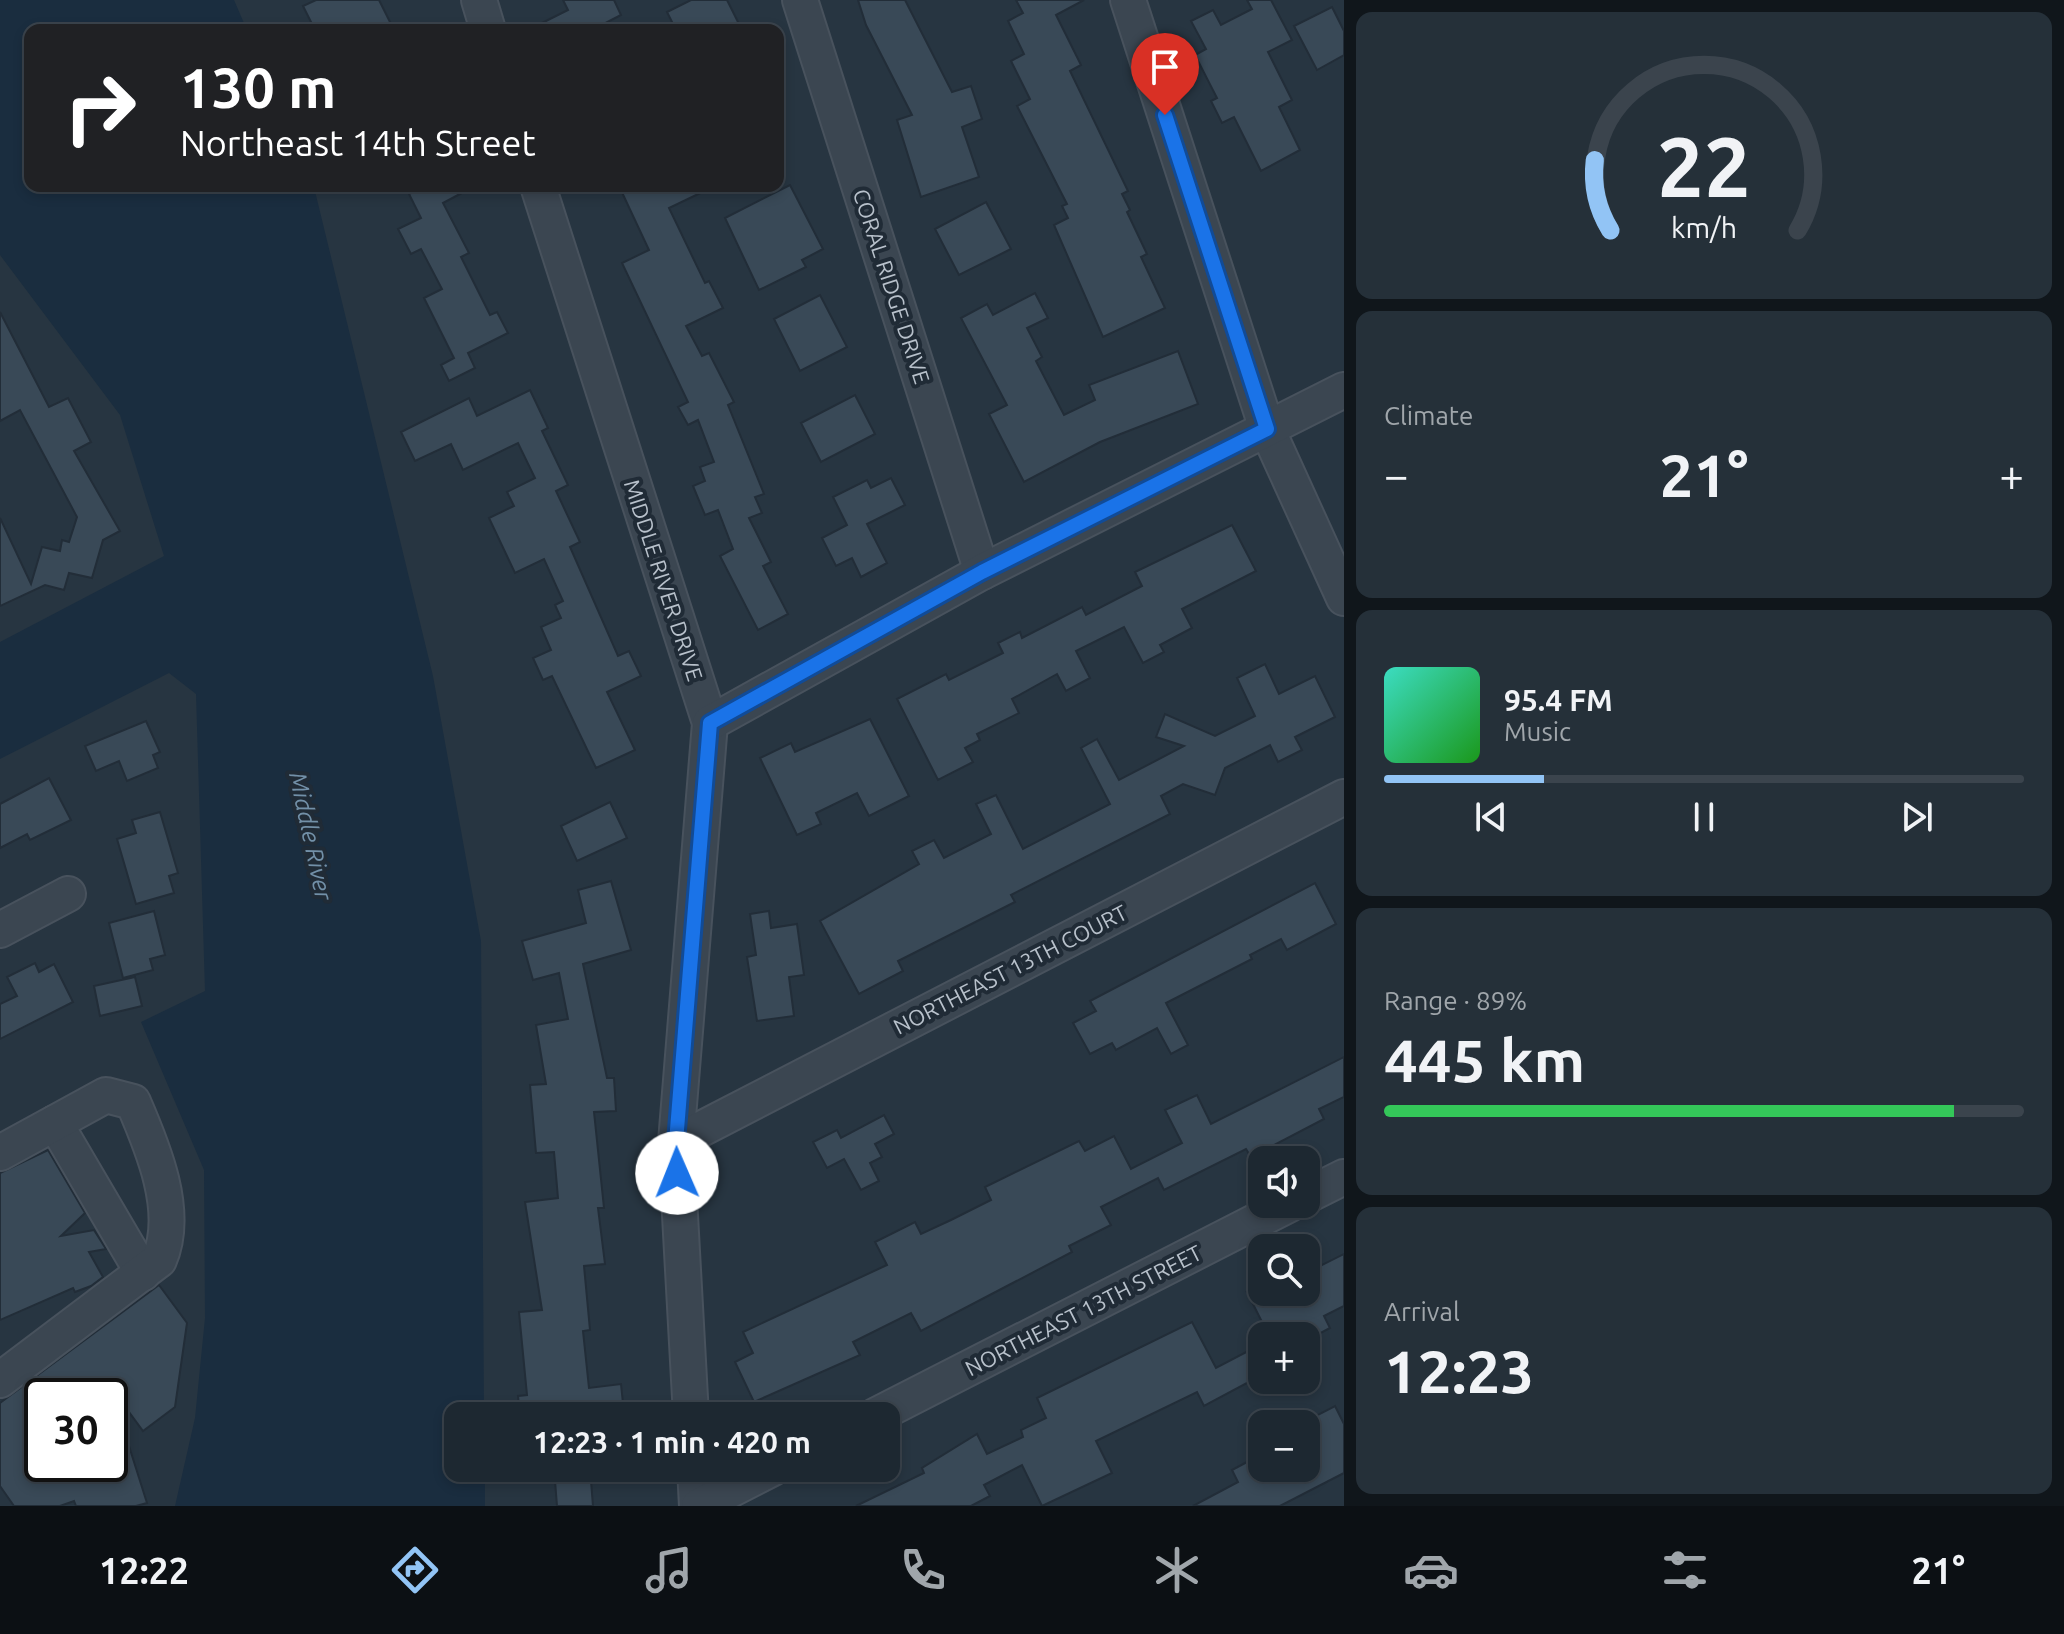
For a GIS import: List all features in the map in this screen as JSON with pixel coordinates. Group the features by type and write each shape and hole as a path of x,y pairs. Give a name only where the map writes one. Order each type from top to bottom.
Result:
{"street":[{"path":"479,0 486,24"},
{"name":"CORAL RIDGE DRIVE","path":"800,0 982,572"},
{"path":"1128,0 1267,429 1344,595"},
{"name":"MIDDLE RIVER DRIVE","path":"540,192 710,723 676,1142 690,1402"},
{"path":"710,723 982,572 1344,390"},
{"name":"NORTHEAST 13TH COURT","path":"676,1142 1344,797"},
{"path":"0,930 68,894"},
{"path":"0,1153 106,1095 133,1102 156,1155 169,1239 159,1260 0,1380"},
{"path":"55,1123 143,1273"},
{"path":"1320,1189 1344,1177"},
{"name":"NORTHEAST 13TH STREET","path":"900,1403 1263,1218"},
{"path":"696,1482 698,1506 745,1482"}],"water":[{"name":"Middle River","path":"0,0 234,0 244,24 24,24 24,192 315,192 433,676 481,941 484,1402 444,1402 444,1482 485,1482 485,1506 175,1506 195,1418 205,1318 204,1170 141,1022 205,991 196,694 169,673 0,759 0,642 164,556 120,415 0,255"}],"building":[{"path":"316,0 379,0 391,24 312,24 303,6"},
{"path":"563,0 614,0 621,15 604,24 540,24 568,10"},
{"path":"691,0 727,0 739,24 673,24 667,12"},
{"path":"858,0 905,0 952,92 971,86 982,119 962,127 979,177 921,197 897,120 912,115 866,25"},
{"path":"1016,0 1084,0 1056,15 1081,65 1070,71 1128,191 1122,194 1130,210 1127,212 1147,254 1141,257 1165,308 1103,337 1054,225 1068,218 1062,206 1067,204 1017,106 1030,99 1011,61 1024,54 1008,21 1023,13"},
{"path":"1247,0 1271,0 1292,40 1268,52 1292,100 1279,107 1300,150 1261,171 1234,117 1222,123 1211,101 1217,98 1195,55 1206,49 1191,21 1213,10 1221,25 1252,9"},
{"path":"1332,7 1344,31 1344,55 1317,70 1294,26"},
{"path":"790,185 823,249 802,260 806,267 759,290 725,218 776,192 784,192 784,188"},
{"path":"464,192 443,203 469,253 461,257 490,315 497,312 508,333 468,353 475,368 449,381 441,365 454,358 424,298 442,289 421,249 411,254 398,229 421,218 409,194"},
{"path":"622,192 702,192 669,208 705,283 709,281 723,308 686,326 702,356 709,353 734,402 728,405 764,494 755,497 762,513 749,518 771,562 763,566 788,614 758,630 720,556 733,549 718,510 705,515 693,486 705,481 700,467 714,462 698,420 688,425 678,407 688,402 622,263 649,250"},
{"path":"986,202 1011,249 959,275 935,229"},
{"path":"1035,293 1048,318 1027,328 1042,357 1036,361 1064,415 1095,400 1089,385 1178,351 1198,404 1100,442 1024,482 989,414 1007,405 961,318 987,304 993,315"},
{"path":"820,295 847,347 800,371 774,319"},
{"path":"0,312 49,407 68,398 91,442 74,451 120,531 103,540 92,578 69,573 64,590 45,585 0,606 0,518 31,584 42,547 60,551 62,540 69,542 77,517 20,410 0,421"},
{"path":"530,390 548,428 542,431 568,485 556,491 580,542 570,547 618,656 629,651 641,676 607,692 635,750 596,768 552,676 543,680 533,658 551,650 541,627 561,618 555,605 563,601 544,559 515,573 489,518 514,506 507,492 535,478 518,443 463,470 451,444 415,461 401,432 469,398 477,416"},
{"path":"855,395 875,434 821,462 801,423"},
{"path":"891,478 905,505 867,524 887,563 861,577 852,558 836,566 822,538 847,525 833,497 867,480 871,488"},
{"path":"1232,525 1256,571 1182,609 1192,628 1160,645 1164,652 1143,663 1124,627 1076,651 1090,678 1066,691 1057,674 1012,699 1019,713 977,734 980,740 965,748 973,762 938,780 897,699 946,674 949,680 1003,653 998,643 1020,632 1022,638 1082,607 1086,615 1142,586 1135,572"},
{"path":"1265,664 1279,694 1315,676 1335,717 1295,737 1302,750 1278,762 1270,745 1225,768 1215,795 1183,784 1161,796 1170,814 1011,895 1015,902 898,961 903,971 859,994 820,921 919,864 912,851 934,840 944,858 991,834 976,804 996,795 1023,849 1110,804 1081,748 1097,739 1119,780 1184,746 1156,737 1165,714 1215,736 1255,716 1237,678"},
{"path":"870,719 909,796 869,816 857,793 816,813 821,824 797,835 760,758 791,743 795,752"},
{"path":"146,721 160,752 153,755 158,768 127,781 119,761 96,771 85,746"},
{"path":"49,778 71,820 30,840 27,834 0,848 0,804"},
{"path":"610,802 627,838 577,861 561,826"},
{"path":"160,812 178,873 169,876 174,893 136,904 117,839 136,833 132,820"},
{"path":"611,881 631,950 583,964 607,1078 614,1078 616,1111 594,1112 604,1208 598,1208 605,1264 584,1266 590,1330 583,1331 589,1388 621,1384 623,1402 519,1402 518,1396 527,1395 519,1312 542,1310 525,1202 558,1198 554,1152 536,1153 530,1085 546,1084 536,1025 568,1019 559,973 533,980 522,941 586,923 578,890"},
{"path":"1315,883 1336,924 1287,950 1281,939 1250,955 1252,959 1166,1003 1188,1045 1171,1054 1157,1028 1116,1050 1112,1043 1090,1054 1073,1023 1096,1011 1090,1001"},
{"path":"154,911 165,955 150,959 153,970 123,978 109,923"},
{"path":"769,911 771,928 797,924 804,975 789,977 794,1016 757,1021 747,957 756,955 750,914"},
{"path":"35,963 39,972 54,964 73,1002 0,1039 0,1004 17,996 7,977"},
{"path":"135,977 142,1006 100,1016 94,986"},
{"path":"1344,1057 1344,1097 1319,1109 1324,1119 1272,1146 1248,1146 1248,1152 1246,1149 1164,1190 1158,1178 1101,1207 1111,1225 1069,1246 1072,1252 921,1331 911,1313 853,1342 860,1355 754,1402 735,1362 753,1353 743,1332 887,1265 875,1242 915,1222 921,1234 951,1220 991,1200 985,1187 1079,1141 1085,1151 1114,1136 1131,1169 1182,1143 1165,1110 1197,1095 1211,1124"},
{"path":"884,1115 894,1134 875,1144 882,1157 870,1163 879,1181 861,1190 844,1159 827,1168 813,1142 837,1130 841,1138"},
{"path":"48,1150 85,1213 61,1236 94,1230 106,1249 89,1252 103,1277 91,1286 75,1292 73,1288 0,1320 0,1173"},
{"path":"1344,1254 1344,1306 1324,1316 1330,1328 1320,1333 1320,1322 1262,1322 1254,1306 1320,1306 1320,1266"},
{"path":"159,1285 187,1323 175,1407 143,1431 128,1411 128,1378 34,1378"},
{"path":"1192,1322 1216,1368 1248,1351 1248,1382 1204,1406 1197,1392 1096,1441 1112,1473 1042,1506 1022,1465 984,1485 990,1496 971,1506 856,1506 924,1473 922,1468 977,1434 987,1454 1023,1437 1021,1430 1046,1418 1037,1398"},
{"path":"24,1385 24,1482 128,1482 128,1443 147,1503 136,1506 76,1506 74,1501 60,1506 14,1506 0,1486 0,1403"},
{"path":"1335,1406 1344,1424 1344,1473 1280,1506 1193,1506 1238,1482 1232,1470 1248,1461 1248,1482 1320,1482 1320,1414"},
{"path":"555,1482 591,1482 593,1506 557,1506"}],"route":[{"path":"677,1173 676,1142 710,723 982,572 1267,429 1165,115"}]}
